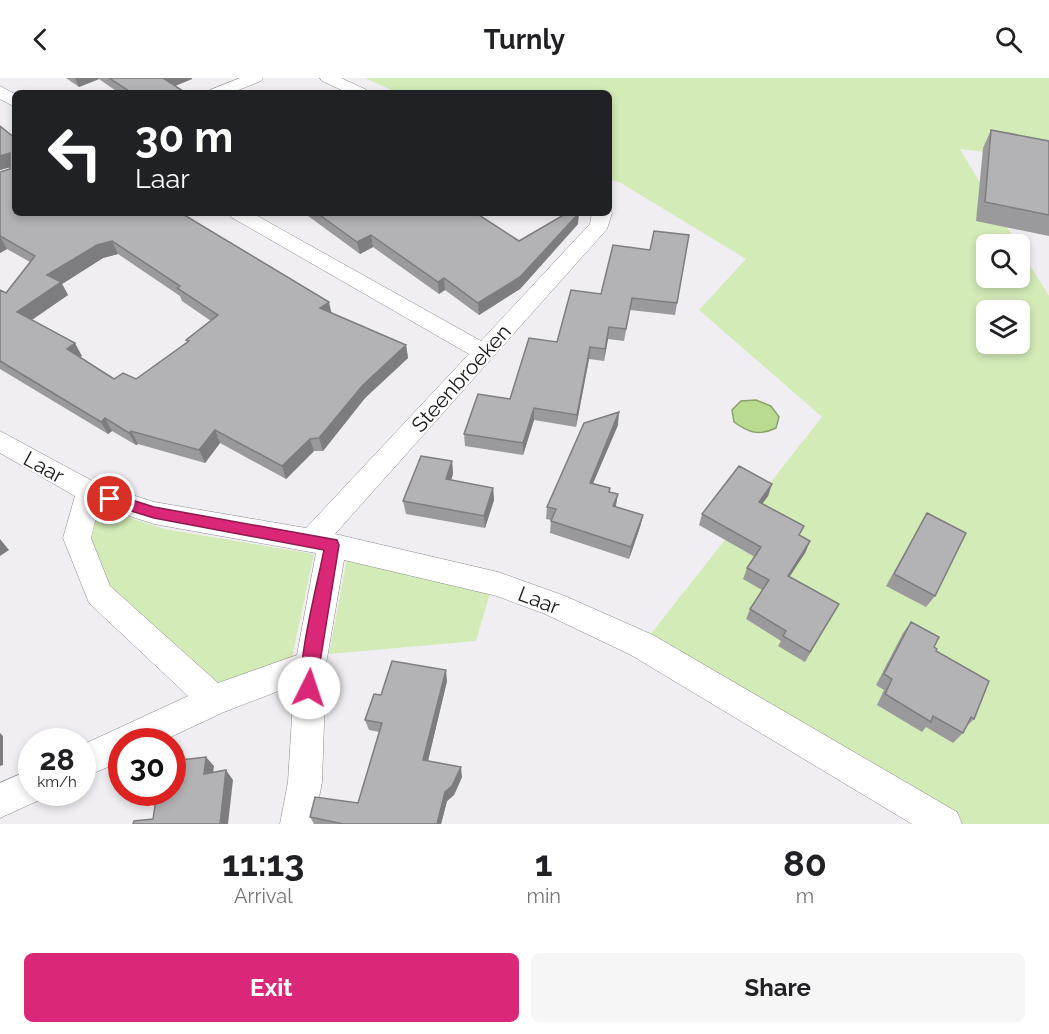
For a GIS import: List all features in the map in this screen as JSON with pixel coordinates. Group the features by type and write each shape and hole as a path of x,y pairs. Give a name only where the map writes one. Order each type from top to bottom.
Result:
{"street":[{"path":"224,90 255,78"},
{"path":"328,78 355,90"},
{"path":"243,216 483,352"},
{"name":"Steenbroeken","path":"323,543 483,352 600,225 602,216"},
{"name":"Laar","path":"0,441 89,492 154,513 323,543 498,584 555,605 642,645 945,824"},
{"name":"Laar","path":"89,492 77,538 99,594 214,700"},
{"path":"297,824 305,782 311,664 323,543"},
{"path":"155,728 214,700 311,664"},
{"path":"0,801 18,793"}],"shaded area":[{"path":"365,78 1049,78 1049,160 960,149 1011,234 976,234 976,288 1030,288 1030,265 1049,296 1049,824 945,824 642,645 822,417 699,310 746,259 621,183 612,180 612,90 391,90"},
{"path":"756,400 771,406 779,417 776,428 759,433 744,429 734,422 732,410 741,401"},
{"path":"94,506 164,529 314,554 291,662 218,688 102,584 89,537"},
{"path":"347,558 490,593 476,641 329,654"}],"building":[{"path":"109,78 163,78 181,90 127,90"},
{"path":"0,126 12,136 12,216 186,216 329,302 320,308 406,345 363,385 319,438 310,439 282,466 215,430 199,450 131,431 129,433 105,418 101,422 0,361 0,290 6,293 35,256 0,236 0,172 10,169 10,153 0,156","holes":["112,241 180,286 177,288 218,315 186,340 189,341 136,379 123,373 114,379 67,349 75,343 17,312 61,282 47,275 97,245"]},
{"path":"991,130 1049,141 1049,215 985,202"},
{"path":"321,216 481,216 519,241 562,216 576,216 520,277 478,303 444,278 438,282 371,235 357,242"},
{"path":"654,231 689,235 677,303 632,298 626,329 609,327 605,349 590,347 577,415 534,408 523,443 464,434 478,394 510,399 529,338 557,342 571,290 601,294 613,245 650,250"},
{"path":"619,412 590,483 610,488 609,492 618,494 613,506 643,515 631,547 551,521 556,509 547,507 584,423"},
{"path":"421,456 452,461 446,479 493,488 484,516 403,501"},
{"path":"739,466 772,484 759,502 804,526 799,535 810,541 788,576 839,604 810,652 783,636 786,631 750,609 769,580 747,568 761,547 702,514"},
{"path":"927,513 966,533 935,596 894,574"},
{"path":"911,622 939,637 934,647 936,651 989,681 974,719 971,717 963,733 933,716 931,722 885,694 892,679 884,674"},
{"path":"392,661 446,670 423,760 461,767 452,786 445,792 437,824 343,824 310,817 315,797 358,803 382,723 365,720 374,694 381,695"},
{"path":"206,757 204,774 226,770 220,824 133,824 134,821 153,819 155,806 186,806 186,759"}],"route":[{"path":"110,499 154,513 332,545 311,664 309,688"}]}
